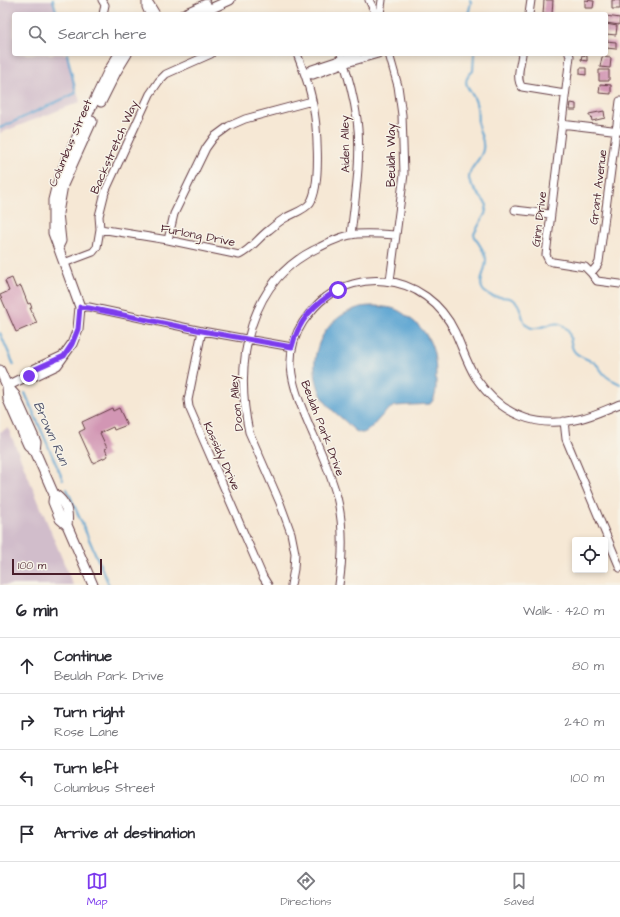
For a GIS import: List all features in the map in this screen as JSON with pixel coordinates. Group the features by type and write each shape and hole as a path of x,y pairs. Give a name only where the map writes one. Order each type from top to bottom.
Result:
{"street":[{"path":"102,0 105,6 104,12"},
{"path":"146,0 146,7 148,12"},
{"path":"146,0 155,12"},
{"path":"188,12 214,0"},
{"path":"203,12 230,0"},
{"path":"369,0 375,12"},
{"path":"380,12 382,0"},
{"path":"529,12 531,0"},
{"name":"Columbus Street","path":"7,386 29,376 35,369 64,356 72,344 78,329 80,307 53,233 53,200 66,160 108,72 118,56"},
{"name":"Columbus Street","path":"58,248 60,241 58,213 63,185 116,72 126,56"},
{"name":"Backstretch Way","path":"64,263 93,252 97,247 100,229 99,216 104,192 150,94 166,74 206,56"},
{"path":"298,56 305,74 313,75 342,59 364,56"},
{"name":"Beulah Way","path":"390,56 398,86 403,121 404,174 390,281"},
{"path":"522,56 519,84 522,87 565,94"},
{"name":"Ginn Drive","path":"570,56 550,214 546,250 547,258 553,262 585,268 591,272 597,281 620,284"},
{"name":"Aiden Alley","path":"342,59 353,95 358,120 358,165 351,235"},
{"name":"Furlong Drive","path":"100,229 168,240 239,255 249,249 264,233 306,207 314,196 317,155 315,121 312,101 305,74"},
{"path":"168,240 174,214 206,148 214,137 229,126 245,119 312,101"},
{"name":"Grant Avenue","path":"591,272 599,262 618,131 620,101"},
{"path":"561,124 618,131"},
{"path":"515,210 550,214"},
{"name":"Doon Alley","path":"291,585 295,553 291,532 249,432 246,420 243,376 245,352 257,309 277,278 311,250 351,235 396,235"},
{"name":"Beulah Park Drive","path":"339,585 342,553 341,526 337,498 323,456 298,399 291,364 292,347 296,332 316,304 328,295 350,285 365,282 390,281 420,292 443,312 454,330 477,378 499,404 516,415 530,420 544,422 564,421 590,416 620,404"},
{"path":"80,307 292,347"},
{"name":"Kassidy Drive","path":"202,331 188,400 188,407 263,577 268,585"},
{"path":"0,370 7,386 8,400 28,445 35,451 54,494 52,502 60,519 67,525 93,585"},
{"path":"564,421 566,439 620,568"}],"shaded area":[{"path":"0,0 53,0 56,12 12,12 12,56 68,56 80,102 0,133"},
{"path":"8,428 73,585 0,585 0,432"}],"water":[{"path":"376,306 400,311 416,323 427,336 431,343 435,359 436,392 430,404 395,406 386,412 370,428 363,433 360,433 351,428 331,409 324,400 318,386 315,371 315,357 325,332 335,321 346,313 361,307"}],"building":[{"path":"544,0 553,0 552,12 543,12"},
{"path":"585,0 594,1 593,8 585,8"},
{"path":"612,0 620,0 620,9 612,9"},
{"path":"608,16 620,18 619,25 608,23"},
{"path":"608,24 617,26 616,35 608,34"},
{"path":"608,41 616,42 616,49 608,48"},
{"path":"582,56 587,56 587,61 581,60"},
{"path":"602,57 611,58 610,68 600,67"},
{"path":"580,68 586,68 586,75 580,74"},
{"path":"599,70 609,70 609,81 599,81"},
{"path":"600,84 611,85 611,94 599,93"},
{"path":"571,103 576,104 576,110 570,110"},
{"path":"604,111 605,118 592,121 591,116 589,116 589,114"},
{"path":"12,278 16,288 21,286 28,304 30,303 32,308 30,308 37,323 16,332 0,295 9,291 5,281"},
{"path":"112,408 113,411 119,408 127,425 114,430 113,427 100,433 107,448 105,449 108,456 93,463 79,432 85,429 82,422"}],"waterway":[{"name":"Brown Run","path":"53,0 56,12"},
{"path":"468,12 471,2 470,0"},
{"name":"Brown Run","path":"0,128 76,93 67,56"},
{"path":"474,56 473,71 469,75 466,82 476,104 478,124 483,140 483,146 482,153 473,167 469,175 469,179 474,190 487,205 485,214 474,234 484,252 486,259 481,285 482,289 492,296 515,300 528,327 536,328 554,324 562,325 568,330 571,345 574,351 595,363 606,376 620,384"},
{"name":"Brown Run","path":"0,333 14,365"},
{"name":"Brown Run","path":"25,393 63,480"},
{"name":"Brown Run","path":"67,489 109,585"}],"route":[{"path":"29,376 35,369 54,359 64,356 72,344 78,329 80,307 292,347 296,332 316,304 338,290"}]}
